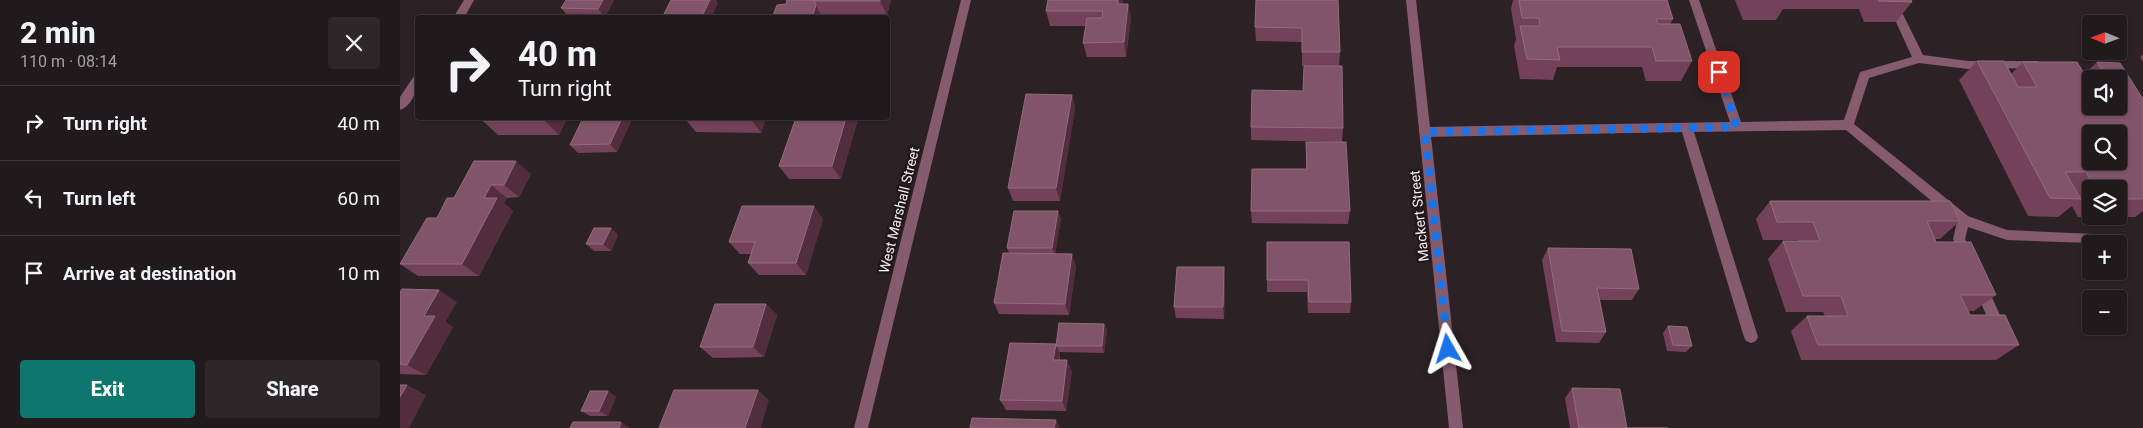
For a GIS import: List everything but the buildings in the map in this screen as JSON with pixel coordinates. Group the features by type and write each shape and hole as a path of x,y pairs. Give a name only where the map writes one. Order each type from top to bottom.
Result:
{"street":[{"path":"460,15 469,0"},
{"name":"West Marshall Street","path":"861,428 966,0"},
{"name":"Mackert Street","path":"1411,0 1456,428"},
{"path":"1694,0 1737,127"},
{"path":"1891,0 1919,59"},
{"path":"1848,125 1864,75 1919,59 1968,65 2034,64"},
{"path":"400,106 415,84"},
{"path":"1425,132 1848,125 1964,220 2006,235 2082,238"},
{"path":"1686,128 1751,338"},
{"path":"1964,220 1960,239 2004,339"}],"route":[{"path":"1448,349 1425,132 1737,127 1719,72"}]}
